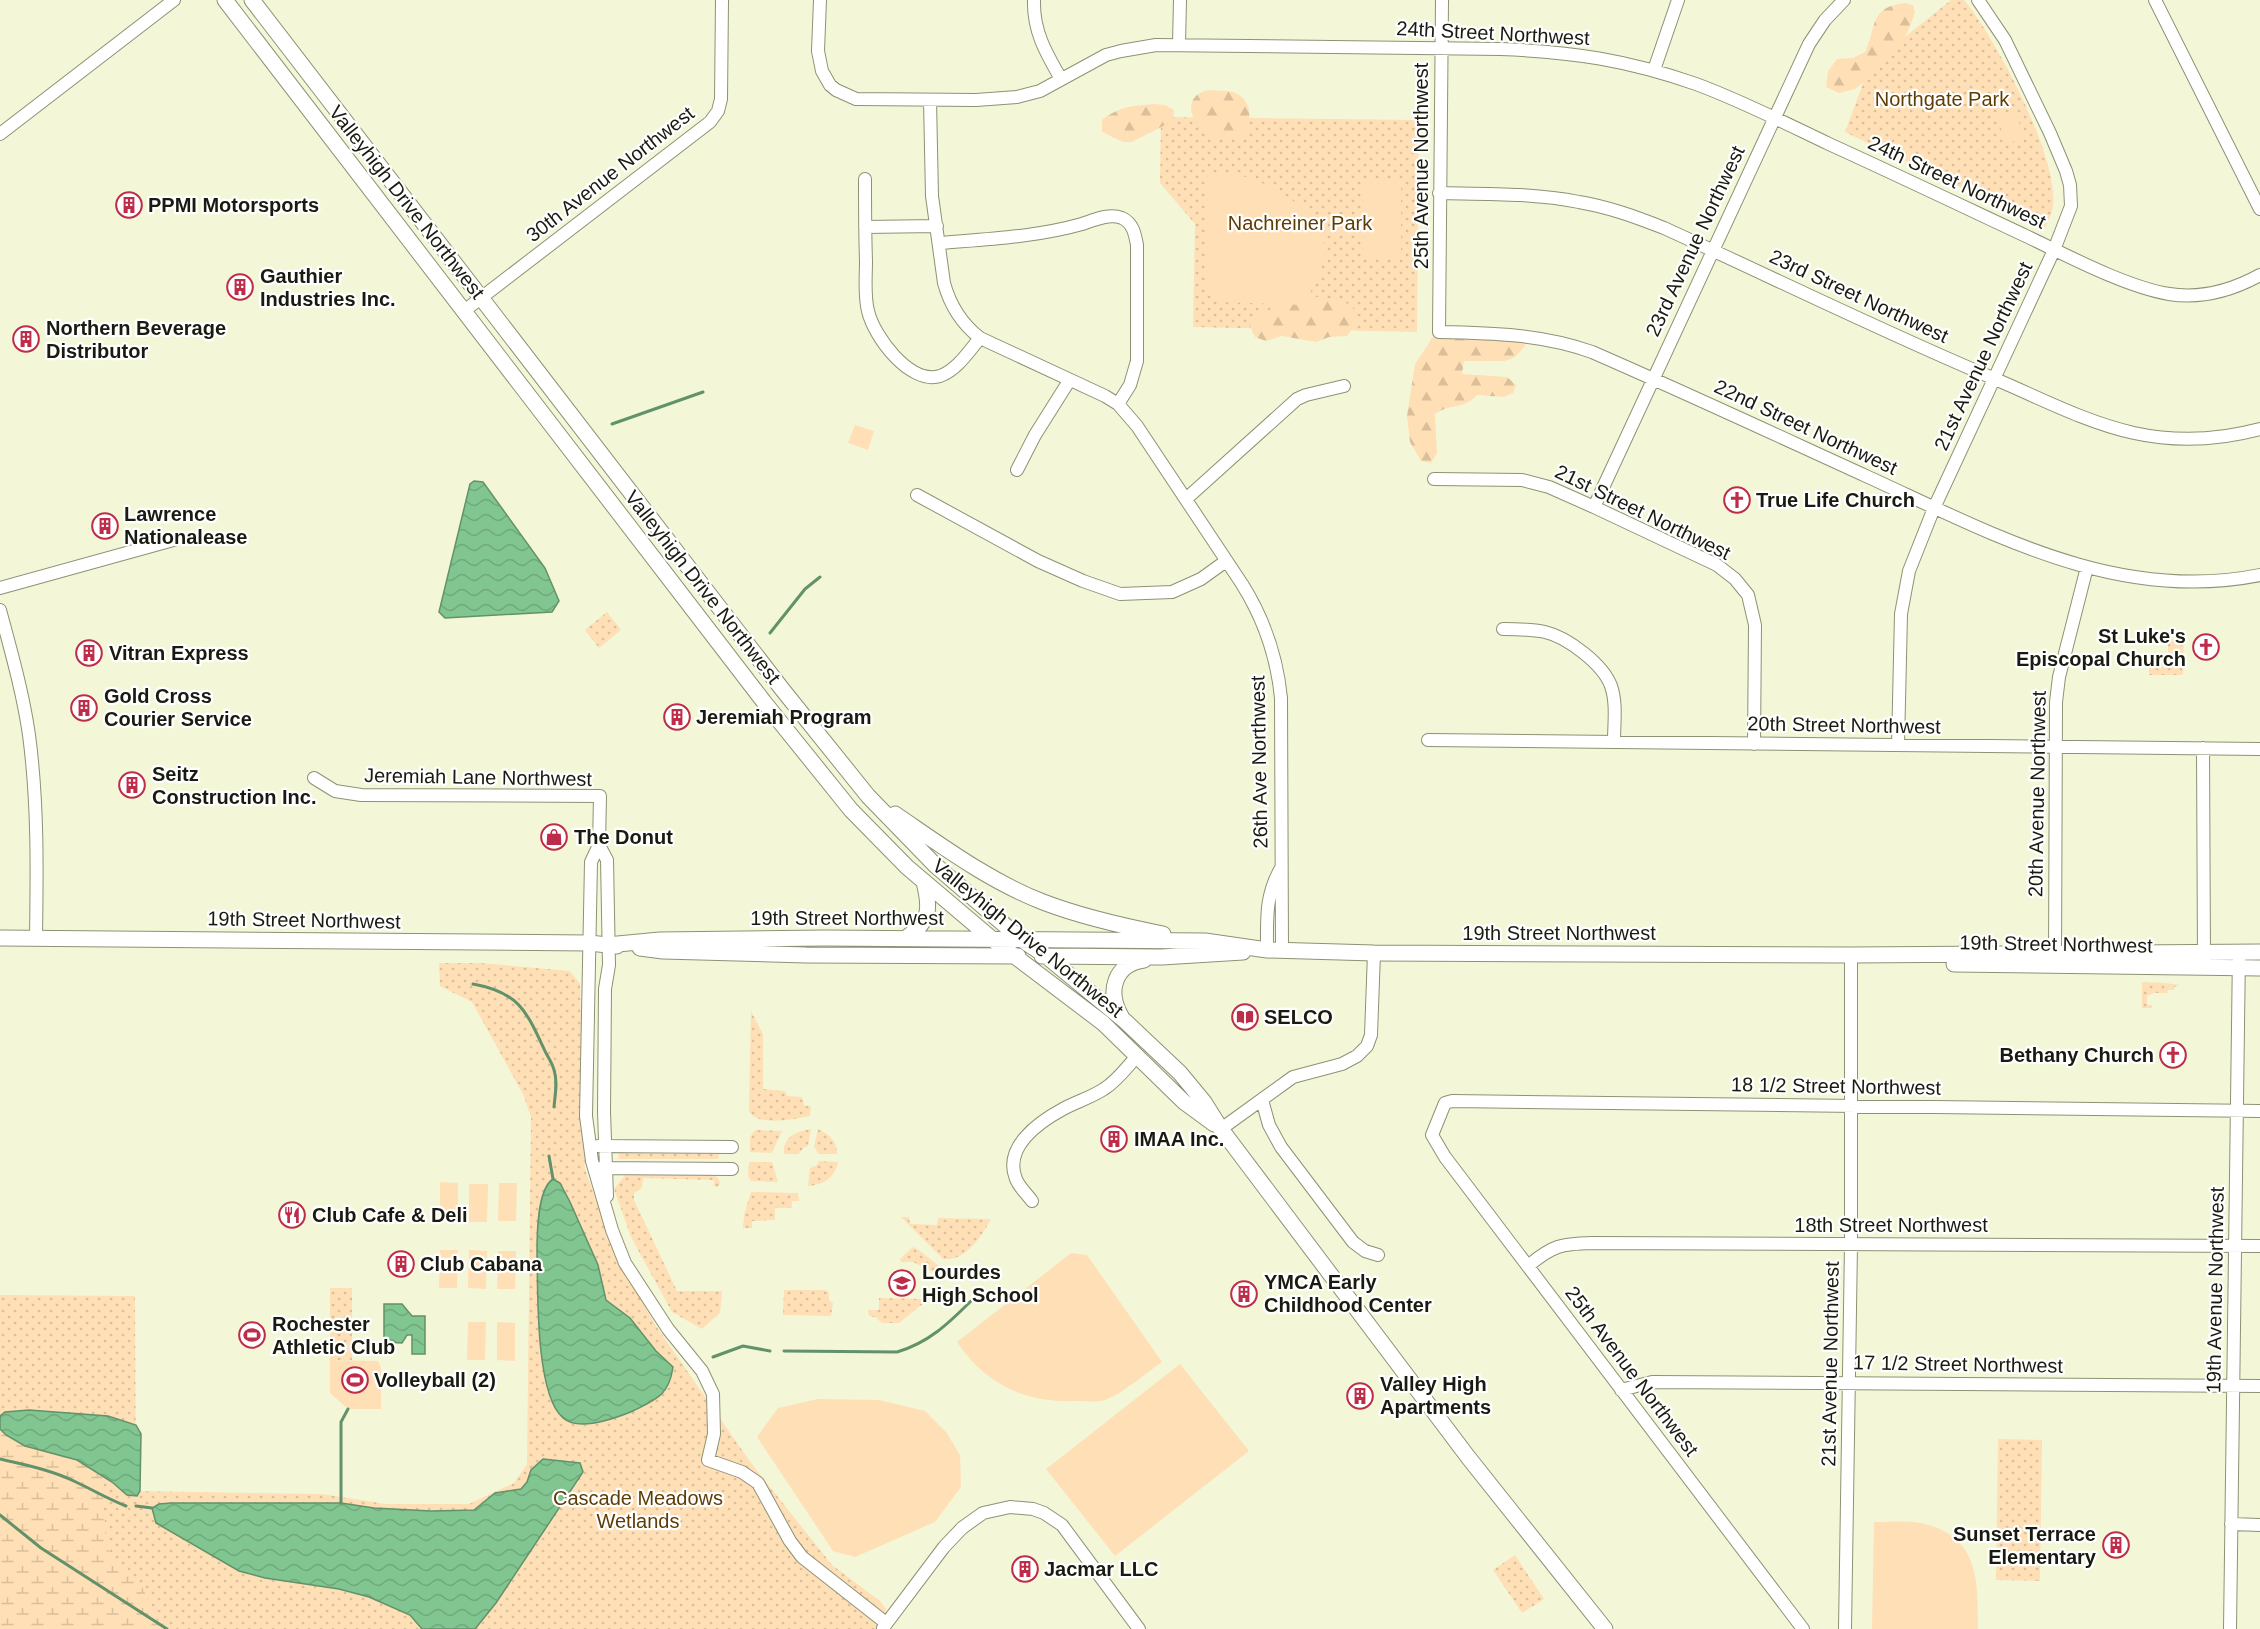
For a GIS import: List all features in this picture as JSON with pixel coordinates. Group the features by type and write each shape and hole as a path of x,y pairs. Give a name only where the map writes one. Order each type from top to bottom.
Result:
{"main road":[{"name":"Valleyhigh Drive Northwest","path":"225,0 831,786 870,831 924,882 992,939 1103,1023 1184,1102 1221,1129"},
{"name":"Valleyhigh Drive Northwest","path":"252,0 782,688 868,796 935,865 1022,940 1046,956 1125,1021 1180,1073 1204,1102 1221,1129 1461,1448 1605,1629"},
{"path":"868,796 956,856 1042,902 1115,925 1205,941"},
{"path":"906,938 923,924 928,912 924,882"},
{"name":"19th Street Northwest","path":"0,938 589,943 674,951 806,955 1162,957 1209,956 1274,950"},
{"name":"19th Street Northwest","path":"607,945 660,940 906,938 1205,941 1274,950 1374,953 1851,955 2260,968"},
{"name":"19th Street Northwest","path":"2055,960 2204,951 2260,951"},
{"path":"1125,1021 1114,998 1114,984 1117,977 1131,963 1162,957"}],"street":[{"path":"0,134 174,0"},
{"name":"30th Avenue Northwest","path":"464,311 710,122 718,111 721,99 722,0"},
{"name":"24th Street Northwest","path":"820,0 819,59 822,71 830,85 846,96 856,99 930,100 1017,97 1040,91 1093,62 1121,51 1156,45 1501,49 1577,54 1654,70 1722,94 2054,250 2115,276 2168,294 2220,292 2260,275"},
{"path":"1034,0 1035,21 1040,41 1061,79"},
{"path":"1179,44 1180,0"},
{"name":"25th Avenue Northwest","path":"1439,332 1442,0"},
{"path":"1654,70 1678,0"},
{"name":"23rd Avenue Northwest","path":"1594,507 1809,44 1825,20 1844,0"},
{"name":"21st Avenue Northwest","path":"1898,745 1902,599 1915,554 1934,508 2054,250 2071,206 2070,185 2066,171 2050,133 2005,40 1978,0"},
{"path":"2155,0 2260,209"},
{"path":"930,100 932,181 942,268 948,297 968,328 980,338 1118,404 1130,385 1137,361 1137,245 1133,229 1128,221 1120,217 1101,218 1047,233 940,243"},
{"path":"865,178 868,311 877,333 904,366 923,376 942,375 958,364 980,338"},
{"name":"23rd Street Northwest","path":"1439,193 1526,195 1581,202 1624,213 1664,228 1995,379 2084,417 2135,433 2172,438 2207,438 2260,429"},
{"path":"865,227 937,226"},
{"name":"22nd Street Northwest","path":"1439,332 1504,334 1564,343 1592,352 2035,552 2127,576 2179,582 2227,580 2260,575"},
{"path":"1017,470 1035,435 1069,381"},
{"path":"1186,499 1286,408 1306,395 1344,386"},
{"name":"26th Ave Northwest","path":"1118,404 1137,426 1186,499 1259,615 1268,636 1279,677 1281,698 1281,867 1272,883 1267,904 1274,950"},
{"name":"21st Street Northwest","path":"1434,479 1535,482 1594,507 1724,569 1748,595 1753,608 1756,641 1754,744"},
{"path":"917,495 1038,561 1093,586 1120,594 1172,592 1201,579 1226,561"},
{"path":"0,588 177,539"},
{"name":"20th Avenue Northwest","path":"2055,960 2055,748 2058,684 2087,567"},
{"path":"0,610 21,692 34,776 37,851 36,938"},
{"path":"1503,629 1552,634 1594,661 1612,687 1614,741"},
{"name":"20th Street Northwest","path":"1428,740 2260,749"},
{"path":"2204,748 2204,968"},
{"name":"Jeremiah Lane Northwest","path":"314,778 335,791 361,795 600,796 599,845 591,862 586,1116 589,1147 599,1168"},
{"name":"Jeremiah Lane Northwest","path":"599,845 607,860 609,965 605,989 606,1145 599,1168"},
{"name":"19th Avenue Northwest","path":"2230,1629 2240,951"},
{"path":"1221,1129 1282,1083 1293,1077 1341,1064 1357,1056 1367,1046 1371,1026 1374,953"},
{"name":"21st Avenue Northwest","path":"1845,1629 1850,1383 1851,955"},
{"path":"1032,1201 1016,1180 1014,1170 1014,1158 1022,1140 1063,1109 1104,1089 1137,1056"},
{"path":"1262,1100 1269,1125 1281,1147 1353,1242 1365,1251 1378,1256"},
{"name":"18 1/2 Street Northwest","path":"1432,1135 1445,1103 1452,1101 2260,1111"},
{"name":"25th Avenue Northwest","path":"1432,1135 1445,1157 1803,1629"},
{"path":"589,1147 606,1145 732,1147"},
{"path":"732,1169 599,1168 612,1230 625,1263 668,1329 702,1371 713,1394 714,1434 708,1460 742,1472 758,1483 802,1557 884,1626 944,1546 962,1528 983,1513 1010,1507 1033,1509 1044,1513 1062,1525 1139,1629"},
{"name":"18th Street Northwest","path":"1528,1266 1547,1251 1573,1244 2260,1246"},
{"name":"17 1/2 Street Northwest","path":"1622,1390 1652,1382 2260,1386"},
{"path":"2231,1524 2260,1525"}],"green space":[{"name":"Northgate Park","path":"1951,0 1964,0 1977,17 2024,101 2048,164 2053,190 2052,211 2045,228 1845,132 1870,65"},
{"path":"1905,3 1913,5 1915,13 1903,43 1880,64 1871,77 1855,89 1839,93 1826,87 1828,71 1837,59 1853,58 1865,52 1880,13 1893,5"},
{"path":"1209,90 1233,92 1244,100 1249,117 1244,136 1219,139 1208,134 1195,121 1191,106 1193,99 1199,93"},
{"path":"1165,105 1174,110 1173,121 1132,142 1123,142 1102,132 1102,120 1115,112 1133,106"},
{"path":"2015,110 2024,138 2006,144 1997,116"},
{"name":"Nachreiner Park","path":"1161,117 1419,120 1417,332 1193,327 1195,224 1160,183"},
{"path":"1208,175 1237,175 1269,186 1298,204 1310,216 1319,229 1324,243 1324,258 1304,305 1219,302 1206,286"},
{"path":"1364,182 1401,182 1401,257 1364,257"},
{"path":"1317,297 1344,301 1357,312 1356,324 1347,336 1329,337 1316,342 1282,336 1266,341 1255,337 1249,324 1255,318 1271,309"},
{"path":"1501,328 1523,334 1525,346 1515,357 1505,361 1464,361 1462,374 1507,377 1516,385 1513,393 1504,397 1477,395 1467,403 1435,414 1437,453 1431,463 1421,461 1410,442 1407,416 1415,364 1433,337 1440,333 1487,335"},
{"path":"855,425 874,431 868,450 848,443"},
{"path":"607,612 621,630 599,648 585,630"},
{"path":"2168,639 2184,639 2183,675 2149,675 2149,660 2171,660 2171,657 2168,657"},
{"name":"Cascade Meadows Wetlands","path":"439,963 481,963 570,971 580,984 585,1169 615,1254 656,1326 751,1463 832,1565 880,1601 886,1609 886,1623 883,1629 0,1629 0,1295 135,1296 136,1491 322,1494 386,1504 469,1504 514,1483 527,1464 531,1117 523,1094 472,1002 440,986"},
{"path":"2142,982 2180,985 2174,987 2174,990 2168,990 2167,993 2154,993 2147,996 2147,1005 2152,1005 2152,1008 2142,1008"},
{"path":"751,1011 763,1034 763,1089 785,1091 787,1096 802,1097 804,1105 811,1107 810,1116 768,1120 753,1116 749,1111"},
{"path":"811,1129 808,1146 803,1148 799,1154 784,1154 785,1143 788,1139 801,1131"},
{"path":"818,1129 832,1139 836,1145 837,1154 819,1154 814,1147"},
{"path":"755,1130 782,1131 772,1153 750,1152 750,1137"},
{"path":"619,1153 719,1154 718,1159 618,1159"},
{"path":"819,1161 838,1162 828,1180 808,1186 810,1168 817,1165"},
{"path":"749,1162 772,1162 778,1182 751,1181 748,1176"},
{"path":"626,1174 712,1174 718,1178 720,1184 717,1187 714,1186 714,1180 643,1178 642,1188 634,1193 634,1200 677,1291 722,1291 720,1313 702,1329 672,1312 631,1237 614,1189"},
{"path":"440,1182 458,1183 458,1221 440,1220"},
{"path":"499,1183 517,1183 516,1221 498,1221"},
{"path":"469,1184 488,1184 487,1222 469,1222"},
{"path":"751,1192 798,1193 799,1201 792,1201 792,1208 775,1208 775,1220 752,1221 752,1228 743,1228 744,1215"},
{"path":"901,1217 909,1217 910,1224 937,1225 938,1218 991,1219 978,1240 965,1252 951,1259 943,1259"},
{"path":"913,1247 940,1267 939,1275 913,1262 901,1262 900,1259"},
{"path":"440,1250 458,1250 457,1288 439,1288"},
{"path":"469,1250 487,1251 486,1289 468,1288"},
{"path":"498,1251 516,1251 515,1289 497,1289"},
{"path":"1071,1253 1087,1255 1162,1362 1118,1394 1102,1401 1059,1401 1024,1395 994,1380 981,1370 957,1342"},
{"path":"330,1288 352,1288 352,1360 330,1360"},
{"path":"784,1290 825,1290 829,1292 829,1300 833,1303 831,1316 783,1315"},
{"path":"879,1298 924,1299 925,1302 899,1323 882,1323 875,1317 869,1316 868,1310 879,1310"},
{"path":"468,1322 486,1322 485,1360 467,1360"},
{"path":"497,1322 515,1323 515,1361 497,1360"},
{"name":"Volleyball (2)","path":"330,1360 378,1361 381,1367 381,1409 348,1409 330,1393"},
{"path":"1180,1364 1249,1451 1115,1556 1046,1469"},
{"path":"818,1399 879,1400 925,1411 946,1432 960,1455 961,1487 935,1522 855,1557 833,1551 757,1437 778,1408"},
{"path":"0,1419 102,1473 106,1542 112,1560 141,1585 151,1605 170,1625 177,1629 0,1629"},
{"path":"1998,1439 2042,1440 2040,1581 1996,1580"},
{"path":"1874,1522 1925,1524 1943,1531 1956,1540 1966,1551 1976,1579 1978,1629 1872,1629"},
{"path":"1515,1555 1544,1599 1522,1613 1493,1570"}],"water":[{"path":"474,481 483,482 545,568 559,601 552,612 445,618 439,612 470,484"},
{"path":"553,1179 560,1183 570,1202 598,1265 606,1300 630,1318 656,1351 673,1367 665,1390 655,1399 617,1417 588,1424 578,1424 563,1418 554,1405 547,1387 543,1365 538,1315 538,1224 544,1192"},
{"path":"384,1304 402,1304 412,1316 425,1316 425,1354 412,1354 412,1335 407,1335 402,1343 384,1342"},
{"path":"29,1410 108,1416 136,1425 141,1434 140,1491 137,1496 127,1495 112,1482 77,1460 25,1446 0,1429 0,1416 5,1412"},
{"path":"543,1459 580,1463 583,1472 496,1603 475,1629 422,1629 410,1615 369,1597 339,1589 265,1578 239,1571 156,1523 152,1508 159,1504 171,1503 341,1503 374,1508 431,1511 474,1510 495,1493 521,1489 527,1482 531,1470"}],"waterway":[{"path":"612,424 703,392"},
{"path":"770,633 805,589 820,577"},
{"path":"473,984 501,992 519,1005 525,1013 553,1067 556,1084 554,1107"},
{"path":"549,1156 553,1179"},
{"path":"784,1351 897,1352 928,1338 946,1325 971,1301"},
{"path":"713,1357 743,1346 770,1351"},
{"path":"341,1503 341,1422 348,1409"},
{"path":"0,1459 58,1474 126,1506"},
{"path":"136,1506 152,1508"},
{"path":"0,1515 41,1548 167,1629"}],"place":[{"name":"PPMI Motorsports","path":"129,205"},
{"name":"Gauthier Industries Inc.","path":"240,287"},
{"name":"Northern Beverage Distributor","path":"26,339"},
{"name":"True Life Church","path":"1737,500"},
{"name":"Lawrence Nationalease","path":"105,526"},
{"name":"St Luke's Episcopal Church","path":"2206,647"},
{"name":"Vitran Express","path":"89,653"},
{"name":"Gold Cross Courier Service","path":"84,708"},
{"name":"Jeremiah Program","path":"677,717"},
{"name":"Seitz Construction Inc.","path":"132,785"},
{"name":"The Donut","path":"554,837"},
{"name":"SELCO","path":"1245,1017"},
{"name":"Bethany Church","path":"2173,1055"},
{"name":"IMAA Inc.","path":"1114,1139"},
{"name":"Club Cafe & Deli","path":"292,1215"},
{"name":"Club Cabana","path":"401,1264"},
{"name":"Lourdes High School","path":"902,1283"},
{"name":"YMCA Early Childhood Center","path":"1244,1294"},
{"name":"Rochester Athletic Club","path":"252,1335"},
{"name":"Volleyball (2)","path":"355,1380"},
{"name":"Valley High Apartments","path":"1360,1396"},
{"name":"Sunset Terrace Elementary","path":"2116,1545"},
{"name":"Jacmar LLC","path":"1025,1569"}]}
